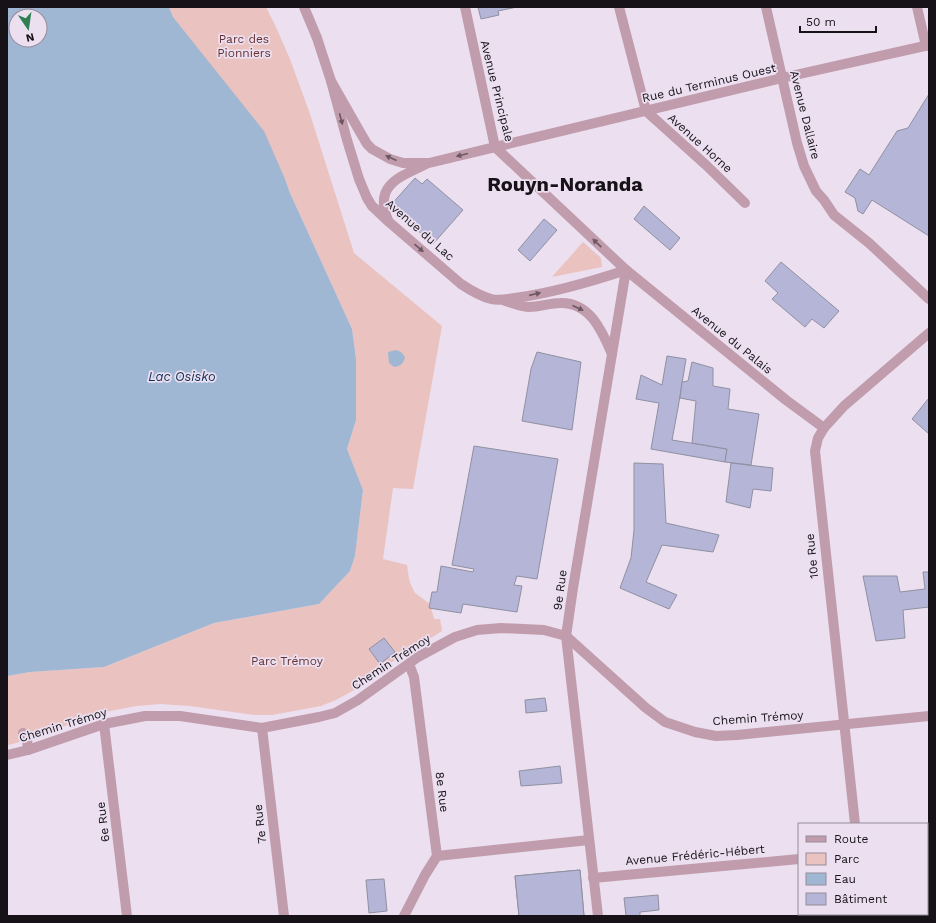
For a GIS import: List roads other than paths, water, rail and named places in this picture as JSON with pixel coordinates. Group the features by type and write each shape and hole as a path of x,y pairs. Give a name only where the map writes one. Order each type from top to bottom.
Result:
{"street":[{"name":"Avenue du Lac","path":"304,7 317,38 331,81 347,140 363,190 372,206 461,284 472,292 491,299 499,300 527,296 587,283 626,270"},
{"name":"Avenue Principale","path":"465,7 495,147 626,270"},
{"path":"619,7 646,111"},
{"name":"Avenue Dallaire","path":"766,7 804,166 816,191 834,215 869,244 929,299"},
{"path":"917,7 928,45"},
{"name":"Rue du Terminus Ouest","path":"429,163 782,78 928,45"},
{"path":"331,81 367,144 372,149 390,159 403,163 429,163"},
{"name":"Avenue Horne","path":"646,111 706,165 745,203"},
{"path":"389,222 383,205 390,184 398,178 429,163"},
{"name":"9e Rue","path":"598,916 566,636 626,270"},
{"name":"Avenue du Palais","path":"626,270 786,400 824,428"},
{"path":"499,300 529,307 562,303 579,307 591,316 603,332 612,354"},
{"name":"10e Rue","path":"855,823 815,451 818,438 824,428 844,406 929,333"},
{"name":"Chemin Trémoy","path":"7,755 28,750 104,724 146,716 180,716 262,728 294,723 335,713 358,700 418,657 455,637 477,630 501,628 544,630 566,636 646,708 665,722 680,728 716,736 929,716"},
{"name":"8e Rue","path":"409,664 414,677 436,856"},
{"name":"6e Rue","path":"104,724 127,916"},
{"name":"7e Rue","path":"262,728 284,916"},
{"path":"24,733 27,739 28,750"},
{"path":"404,916 436,856 589,840"},
{"name":"Avenue Frédéric-Hébert","path":"593,878 798,859"}],"water":[{"name":"Lac Osisko","path":"7,7 169,7 173,17 264,131 290,193 352,329 356,359 356,420 347,449 363,490 355,556 350,571 319,604 214,623 104,667 30,672 7,676"},
{"path":"396,350 401,352 405,357 401,364 394,367 389,363 388,352"}],"district":[{"name":"Rouyn-Noranda","path":"565,184"}],"park label":[{"name":"Parc des Pionniers","path":"244,46"},
{"name":"Parc Trémoy","path":"287,661"}]}
